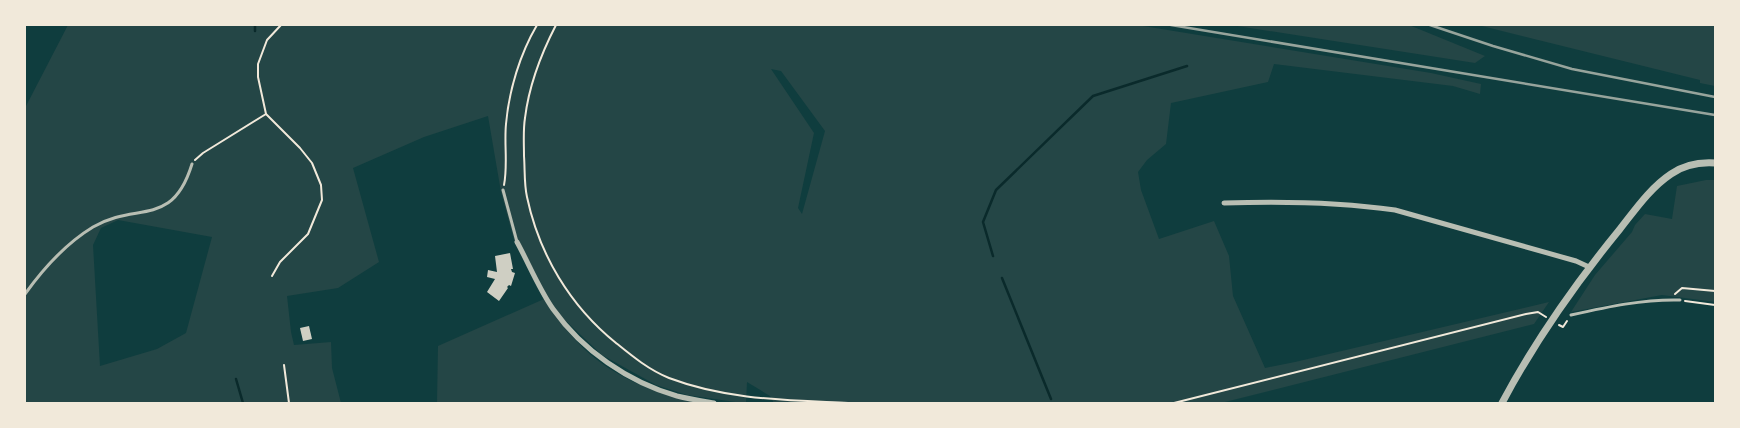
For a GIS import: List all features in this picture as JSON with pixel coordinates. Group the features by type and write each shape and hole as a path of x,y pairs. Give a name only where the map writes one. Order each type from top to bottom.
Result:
{"street":[{"path":"1502,403 1524,363 1589,267 1659,182 1680,169 1696,164 1715,164"},
{"path":"1224,203 1267,202 1368,206 1395,210 1576,261 1589,267"},
{"path":"517,242 553,309 582,340 607,362 623,373 677,396 714,403"}],"lane":[{"path":"25,294 53,260 93,227 115,218 161,207 175,198 184,188 192,164"},
{"path":"503,190 517,242"},
{"path":"1571,315 1647,301 1680,300"}],"path":[{"path":"272,276 280,262 308,234 322,200 321,185 312,163 300,148 266,114 258,77 258,64 267,40 281,25"},
{"path":"503,190 506,174 506,123 511,94 523,55 537,25"},
{"path":"556,25 536,71 526,111 524,138 525,173 527,196 534,223 560,281 572,298 604,333 654,371 669,378 702,388 752,398 848,403"},
{"path":"192,164 203,153 266,114"},
{"path":"1682,288 1715,291"},
{"path":"1680,300 1715,304"},
{"path":"1174,403 1538,312"},
{"path":"1552,320 1563,327 1571,315"},
{"path":"284,365 289,403"}],"shaded area":[{"path":"68,25 1137,25 1431,73 1481,84 1480,94 1453,86 1274,64 1268,82 1171,103 1166,144 1147,160 1138,172 1141,190 1159,239 1214,221 1229,256 1233,296 1265,368 1549,302 1534,324 1221,403 774,403 770,396 747,382 746,403 742,403 687,395 656,385 602,355 567,322 564,327 580,345 603,364 629,380 671,396 700,403 437,403 438,346 544,299 514,240 501,192 488,116 424,137 353,168 379,262 338,288 287,296 294,345 331,342 332,368 341,403 25,403 25,108","holes":["771,69 781,71 825,131 802,214 798,208 814,133","118,220 212,237 186,333 157,349 100,366 93,245 101,228"]},
{"path":"1231,25 1409,25 1485,56 1475,63"},
{"path":"1478,25 1715,25 1715,86 1700,83 1700,80"},
{"path":"1715,180 1715,302 1662,295 1571,312 1595,275 1645,214 1672,219 1677,186"}],"building":[{"path":"510,253 513,269 511,269 515,273 511,286 507,287 499,301 487,292 495,279 487,277 488,270 497,272 495,256"},
{"path":"309,326 312,339 303,341 300,328"}],"waterway":[{"path":"255,25 255,31"},
{"path":"993,256 983,222 996,190 1093,96 1187,66"},
{"path":"1002,278 1051,399"},
{"path":"236,379 243,403"}],"railway":[{"path":"1171,25 1715,115"},
{"path":"1430,25 1572,69 1715,97"}]}
